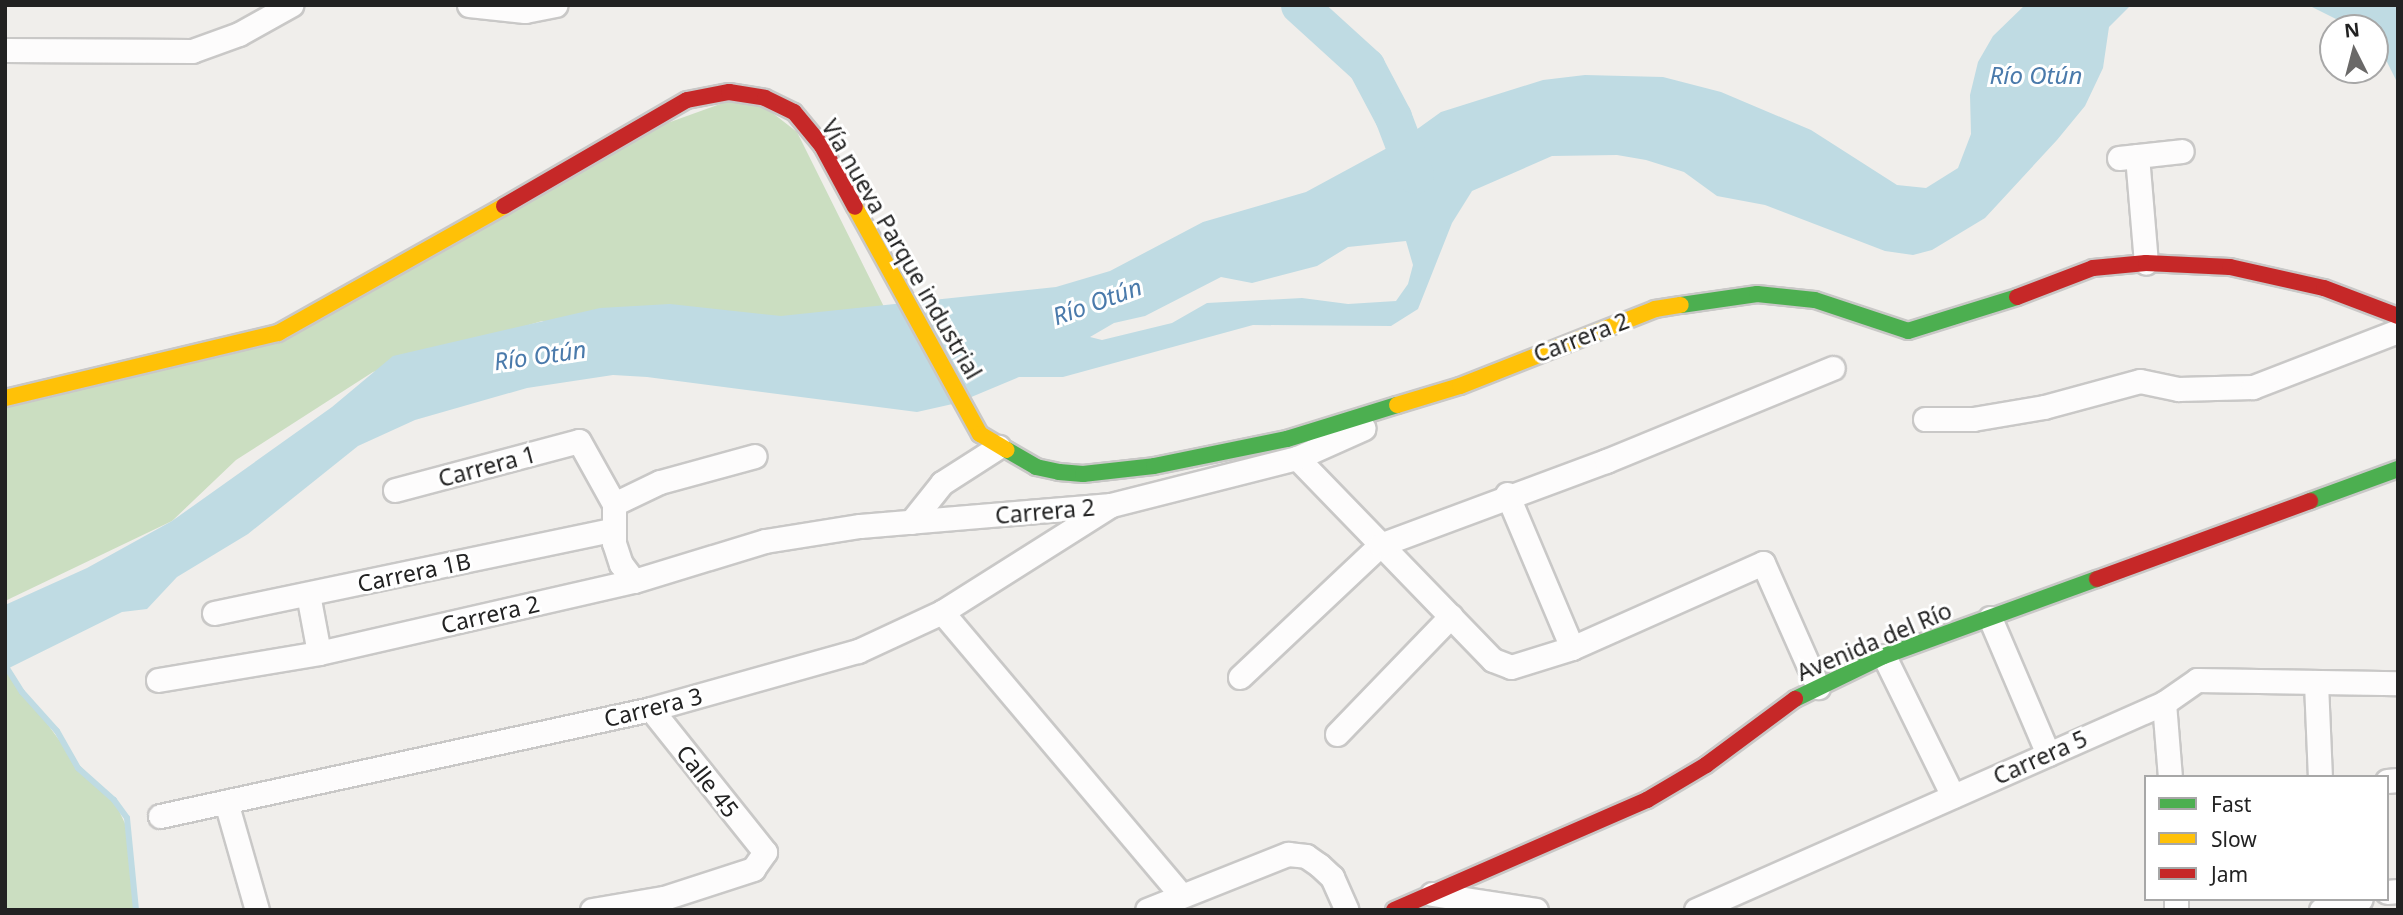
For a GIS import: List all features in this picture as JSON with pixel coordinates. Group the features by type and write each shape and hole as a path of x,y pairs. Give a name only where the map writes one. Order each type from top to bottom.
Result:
{"main road":[{"name":"Vía nueva Parque industrial","path":"5,398 278,333 335,305 687,100 729,92 765,97 794,111 822,146 989,440"},
{"path":"2146,263 2230,267 2324,288 2398,316"},
{"name":"Carrera 2","path":"1460,386 1655,309 1758,294 1815,300 1908,331 1993,306 2093,268 2146,263"},
{"path":"989,440 1036,467 1059,472 1083,474 1141,468 1287,439 1460,386"},
{"name":"Avenida del Río","path":"1394,910 1647,800 1818,687 1884,656 2398,468"}],"street":[{"path":"5,50 192,51 239,34 291,5"},
{"path":"469,5 525,11 555,5"},
{"path":"2146,263 2128,157 2182,151"},
{"path":"1925,419 1973,418 2044,407 2140,381 2178,389 2253,387 2398,331"},
{"path":"1240,677 1380,545 1507,494 1606,461 1833,368"},
{"name":"Carrera 2","path":"158,680 319,653 634,581 765,541 911,522 1111,505 1297,458 1460,386"},
{"path":"911,522 942,483 989,440"},
{"name":"Carrera 1","path":"395,490 579,441 614,503"},
{"path":"634,581 621,564 613,530 614,503 660,482 755,456"},
{"path":"1297,458 1493,660 1511,667 1572,648 1763,563 1818,687"},
{"path":"1507,494 1572,648"},
{"name":"Carrera 3","path":"160,816 651,709 858,650 942,612 1111,505"},
{"name":"Carrera 1B","path":"214,613 613,530"},
{"path":"309,594 319,653"},
{"path":"942,612 1181,895"},
{"path":"1337,734 1451,616"},
{"path":"1990,618 2048,754"},
{"path":"1884,656 1953,796"},
{"name":"Carrera 5","path":"1696,910 2164,703 2196,680 2398,683"},
{"path":"2316,683 2320,775"},
{"path":"2164,703 2171,775"},
{"name":"Calle 45","path":"651,709 765,852 753,869 669,904"},
{"path":"226,802 257,910"},
{"path":"1147,910 1288,854 1306,856 1332,877 1348,910"},
{"path":"1430,894 1536,910"},
{"path":"2321,910 2354,901"},
{"path":"592,910 669,904"}],"green space":[{"path":"748,94 797,132 902,343 542,321 373,372 236,460 172,521 5,601 5,400 278,333 623,139"},
{"path":"5,666 73,759 114,800 128,830 136,910 5,910"}],"water":[{"name":"Río Otún","path":"2025,5 2131,5 2109,27 2103,68 2085,106 1985,218 1932,250 1913,255 1885,251 1765,205 1717,196 1684,172 1646,160 1617,155 1552,156 1472,191 1452,223 1418,309 1391,326 1253,325 1063,377 1019,377 957,403 917,412 647,377 613,375 527,388 415,420 358,446 248,534 177,577 147,609 122,612 5,670 5,605 87,568 172,521 332,407 393,356 600,308 670,304 781,316 1056,287 1110,271 1203,222 1306,192 1402,140 1441,112 1543,80 1585,75 1663,77 1721,92 1811,130 1897,185 1926,188 1958,168 1971,134 1970,95 1978,62 1993,36","holes":["1406,241 1413,265 1408,284 1396,301 1348,304 1302,298 1207,303 1172,323 1102,340 1090,337 1114,323 1145,316 1221,277 1252,283 1317,266 1348,247"]},
{"path":"2308,5 2398,5 2398,84 2389,66 2389,14 2326,14"}],"waterway":[{"path":"1299,5 1366,66 1393,117 1415,175"},
{"path":"5,665 22,692 57,731 78,768 114,800 127,818 136,910"}],"traffic: fast":[{"path":"1681,305 1757,294 1815,300 1908,331 2017,297"},
{"path":"1007,450 1036,467 1059,472 1083,474 1154,466 1287,439 1397,405"},
{"path":"2310,501 2398,469"},
{"path":"1795,699 1884,656 2097,579"}],"traffic: slow":[{"path":"5,398 278,333 504,206"},
{"path":"855,207 980,434 1007,450"},
{"path":"1397,405 1460,386 1655,309 1681,305"}],"traffic: jam":[{"path":"504,206 687,100 729,92 765,98 794,112 822,146 855,207"},
{"path":"2017,297 2093,268 2146,263 2230,267 2324,288 2398,316"},
{"path":"2097,579 2310,501"},
{"path":"1394,910 1647,800 1706,765 1795,699"}]}
